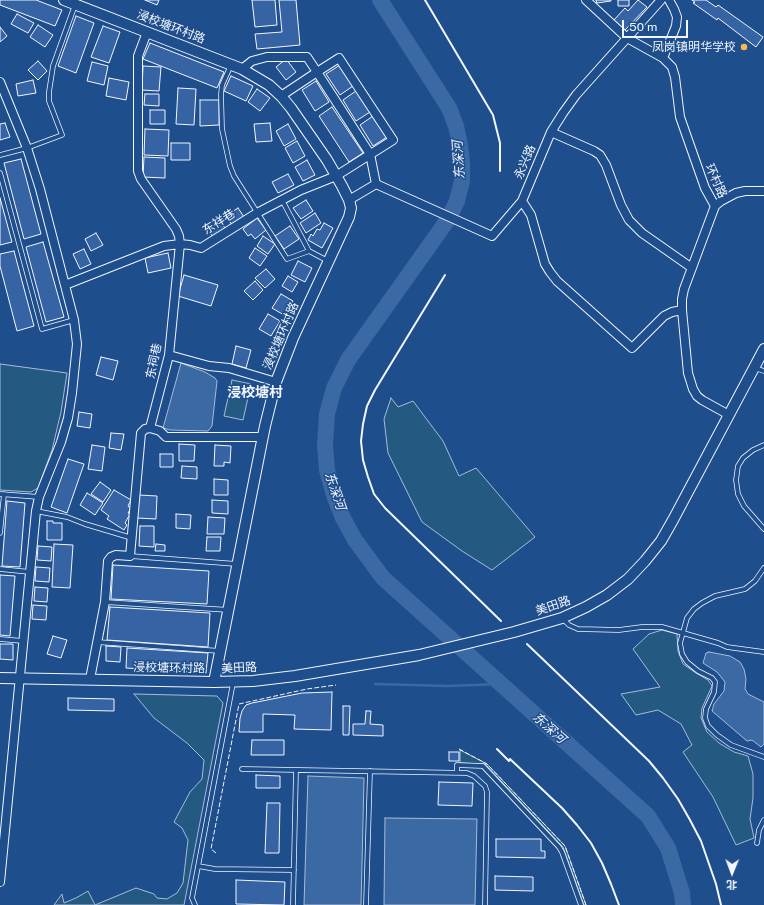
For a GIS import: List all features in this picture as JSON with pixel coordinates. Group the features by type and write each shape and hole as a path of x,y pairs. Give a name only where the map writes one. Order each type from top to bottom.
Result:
{"street":[{"name":"浸校塘环村路","path":"0,678 214,682 262,437 276,382 292,338 351,212 349,200 318,147 281,96 269,85 231,64 64,0"},
{"name":"环村路","path":"586,0 627,38 662,58 672,67 675,77 680,117 705,188 715,206 684,289 682,310 688,373 697,396 729,415"},
{"name":"永兴路","path":"376,184 492,236 522,200 551,132 576,95 661,0"},
{"path":"662,58 676,26 677,17 669,0"},
{"name":"东祠巷","path":"130,556 141,433 150,428 169,355 180,244 176,229 141,179 138,171 138,56 147,32"},
{"path":"242,69 252,61 266,57 307,57 370,154 376,184 349,200"},
{"name":"东祥巷","path":"65,285 164,246 180,244 201,248 257,212 336,176 393,140 339,58 317,72"},
{"path":"281,96 317,72"},
{"path":"0,82 27,148 40,190 74,320 77,344 73,387 68,418 61,442 39,497 36,511 0,882"},
{"path":"551,132 600,155 606,165 621,205 629,220 642,233 692,268"},
{"path":"715,206 736,193 745,191 764,191"},
{"path":"522,200 531,215 545,264 550,272 557,281 632,348 664,316 672,312 682,310"},
{"name":"美田路","path":"214,682 233,682 303,674 419,655 514,632 562,618 608,595 628,579 645,561 661,540 729,415 759,369 764,349"},
{"path":"169,355 209,366 229,368 276,382"},
{"path":"150,428 160,432 166,437 262,437"},
{"path":"90,680 105,602 108,561 111,557 116,555 130,556"}],"lane":[{"path":"0,155 27,148 62,135 48,92 53,66 76,4"},
{"path":"231,64 222,85 221,94 222,128 230,166 234,176 287,259 308,251"},
{"path":"0,173 42,329 74,320"},
{"path":"282,200 308,251 329,261"},
{"path":"764,445 753,450 743,458 737,469 736,480 738,494 744,506 764,529"},
{"path":"0,533 2,494 39,497"},
{"path":"36,511 68,517 85,524 132,538"},
{"path":"130,556 238,564"},
{"path":"764,568 755,581 745,589 715,596 694,609 689,615 680,645 684,658 695,669 712,678 716,683 714,692 706,709 705,718 708,726 717,735 731,745 764,757"},
{"path":"0,569 30,572"},
{"path":"105,602 229,610"},
{"path":"562,618 569,625 578,629 619,630 653,626 662,627 683,632 727,647 764,652"},
{"path":"0,639 23,641"},
{"path":"97,642 221,651"},
{"path":"195,905 192,898 233,682"},
{"path":"457,773 457,766 483,766 554,841 562,852 581,905"},
{"path":"242,769 467,773 474,776 484,786 487,792 485,905"},
{"path":"293,905 296,770"},
{"path":"366,905 370,771"},
{"path":"757,843 759,830 764,820"},
{"path":"198,866 215,869 294,870"}],"shaded area":[{"path":"181,363 205,372 217,381 212,426 208,431 170,430 163,428"},
{"path":"0,364 67,373 61,412 52,450 38,488 31,492 0,490"},
{"path":"232,380 251,384 243,420 224,416"},
{"path":"391,398 398,407 413,401 443,441 459,476 476,468 535,537 492,570 462,551 422,522 388,453 384,419"},
{"path":"662,630 677,634 678,651 683,664 708,680 712,686 702,708 701,718 707,732 719,743 734,752 748,756 753,774 753,798 750,819 754,838 736,845 713,797 683,752 692,745 681,724 658,710 636,715 621,694 660,687 633,649 649,634"},
{"path":"709,652 730,656 740,662 744,669 746,679 745,689 748,694 764,702 764,744 761,747 752,740 747,741 712,711 714,704 724,691 725,682 717,672 703,663 706,653"},
{"path":"134,694 217,696 223,703 184,905 95,905 136,888 154,894 157,898 167,899 177,893 183,883 188,840 182,828 174,822 190,792 202,779 204,760 187,743 154,718"},
{"path":"460,750 487,764 565,846 586,905 584,905 563,847 485,764 460,763"},
{"path":"308,776 364,778 361,905 304,905"},
{"path":"385,818 477,819 475,905 384,905"},
{"path":"88,891 95,905 54,905 62,894 64,903"}],"building":[{"path":"0,0 36,0 62,10 55,26 0,5"},
{"path":"145,0 159,0 157,5"},
{"path":"252,0 275,0 277,25 255,27"},
{"path":"279,0 296,0 300,45 257,49 255,34 282,32"},
{"path":"596,0 611,0 611,1 597,3"},
{"path":"618,0 629,0 629,6 618,6"},
{"path":"638,0 647,7 624,31 613,21 625,8 628,11"},
{"path":"692,0 706,0 716,7 718,5 763,37 756,47 718,18 717,20 693,3 695,2"},
{"path":"17,14 34,23 28,33 11,24"},
{"path":"76,16 94,23 76,73 58,66"},
{"path":"38,25 53,35 45,47 30,37"},
{"path":"103,26 120,32 109,63 91,57"},
{"path":"0,27 7,36 0,42"},
{"path":"150,43 224,72 217,88 143,59"},
{"path":"286,59 296,72 286,80 276,67"},
{"path":"38,61 47,71 38,80 28,70"},
{"path":"92,62 108,66 104,85 87,81"},
{"path":"340,65 353,86 340,95 326,74"},
{"path":"143,66 161,67 159,91 142,90"},
{"path":"231,76 253,86 246,101 224,91"},
{"path":"109,78 129,82 126,100 106,96"},
{"path":"33,80 36,93 18,96 16,84"},
{"path":"316,81 329,102 315,111 302,90"},
{"path":"178,88 196,89 194,125 176,124"},
{"path":"257,89 270,98 260,111 248,102"},
{"path":"356,91 370,112 356,121 343,100"},
{"path":"145,94 159,94 159,106 144,105"},
{"path":"200,100 219,100 219,125 200,126"},
{"path":"332,107 363,153 349,162 319,116"},
{"path":"150,110 165,110 165,124 150,124"},
{"path":"373,116 387,137 373,146 360,125"},
{"path":"5,123 10,137 0,140 0,124"},
{"path":"270,123 272,141 256,142 254,124"},
{"path":"288,124 296,139 284,146 276,131"},
{"path":"145,129 169,130 168,156 144,155"},
{"path":"297,141 305,156 293,163 285,148"},
{"path":"171,143 190,143 190,160 171,160"},
{"path":"144,157 165,158 165,178 143,177"},
{"path":"21,159 41,234 24,239 4,163"},
{"path":"307,160 315,175 303,181 295,167"},
{"path":"288,174 294,185 278,193 272,182"},
{"path":"0,198 12,242 0,245"},
{"path":"306,200 313,211 301,219 293,208"},
{"path":"238,208 244,217 232,225 226,216"},
{"path":"315,213 321,223 306,233 300,223"},
{"path":"217,217 225,228 213,237 205,226"},
{"path":"257,218 266,230 255,239 251,234 248,236 243,229"},
{"path":"324,223 333,228 322,248 308,240 311,234 313,236 317,229 320,230"},
{"path":"290,226 299,239 284,249 275,236"},
{"path":"96,233 103,245 91,251 85,239"},
{"path":"263,236 275,244 268,254 257,246"},
{"path":"43,242 64,317 46,322 26,247"},
{"path":"255,248 267,256 260,266 249,258"},
{"path":"84,249 91,264 80,269 73,254"},
{"path":"14,251 34,326 17,331 0,266 0,254"},
{"path":"168,253 171,268 148,273 145,258"},
{"path":"298,261 312,268 305,282 291,275"},
{"path":"266,269 275,279 265,288 255,278"},
{"path":"184,275 218,285 211,306 178,296"},
{"path":"288,276 298,282 292,292 282,286"},
{"path":"255,281 263,290 253,300 244,291"},
{"path":"281,294 293,301 284,315 272,308"},
{"path":"268,314 280,321 271,336 259,329"},
{"path":"236,346 251,350 246,368 232,364"},
{"path":"101,357 118,361 113,380 96,375"},
{"path":"79,412 92,414 90,428 77,426"},
{"path":"111,433 124,434 121,450 109,448"},
{"path":"179,444 195,445 194,461 179,461"},
{"path":"92,445 105,447 102,471 88,469"},
{"path":"215,445 231,446 230,463 224,462 224,466 214,466"},
{"path":"160,454 173,454 173,467 160,467"},
{"path":"68,459 84,464 67,513 51,507"},
{"path":"182,466 197,467 197,479 181,478"},
{"path":"214,479 228,480 228,495 214,495"},
{"path":"100,482 111,490 103,502 91,494"},
{"path":"114,490 131,500 128,506 131,508 128,513 130,514 125,523 127,525 124,530 107,519 109,516 101,510"},
{"path":"87,493 103,503 95,515 80,505"},
{"path":"139,495 157,496 156,519 137,518"},
{"path":"212,500 228,501 228,514 212,513"},
{"path":"7,501 25,503 20,567 2,566"},
{"path":"176,514 191,515 190,529 176,528"},
{"path":"208,517 225,518 224,534 207,534"},
{"path":"47,521 62,523 62,540 47,540"},
{"path":"140,526 154,526 154,547 139,546"},
{"path":"207,537 221,537 220,551 206,551"},
{"path":"54,544 73,545 70,588 52,587"},
{"path":"156,544 165,545 165,551 155,551"},
{"path":"38,546 52,547 51,561 37,560"},
{"path":"113,565 209,571 207,604 111,599"},
{"path":"36,567 50,568 49,582 35,581"},
{"path":"0,575 15,576 10,636 0,635"},
{"path":"35,587 48,588 47,602 34,601"},
{"path":"33,605 47,606 46,620 32,619"},
{"path":"110,607 210,613 208,647 107,640"},
{"path":"53,636 67,640 61,658 47,654"},
{"path":"0,644 13,644 13,660 0,659"},
{"path":"106,646 121,647 120,662 106,661"},
{"path":"127,648 208,653 206,673 126,668"},
{"path":"332,692 331,730 294,729 295,715 263,714 263,732 239,732 240,718 246,705 302,693"},
{"path":"68,698 114,699 114,711 68,710"},
{"path":"343,706 350,706 349,735 343,735"},
{"path":"366,711 371,711 370,724 383,725 383,736 353,735 353,724 365,724"},
{"path":"252,740 284,740 284,755 251,755"},
{"path":"449,752 459,752 459,761 449,761"},
{"path":"256,775 280,776 280,788 256,788"},
{"path":"439,782 473,783 472,806 438,805"},
{"path":"267,803 280,803 279,853 265,853"},
{"path":"496,839 541,839 541,851 545,851 545,858 496,857"},
{"path":"495,876 533,877 533,891 495,890"},
{"path":"236,880 285,882 284,905 236,904"}],"waterway":[{"name":"东深河","path":"380,0 449,108 456,126 460,145 462,181 457,201 449,218 348,360 334,388 327,414 325,445 327,470 334,495 343,518 355,540 383,578 648,816 668,848 682,893 683,905"},
{"path":"375,684 448,686 500,684"}],"fence":[{"path":"216,853 211,849 239,704 307,689 336,685"},
{"path":"459,749 487,764 565,846 586,905"}],"wall":[{"path":"425,0 493,115 500,143 500,171"},
{"path":"445,275 375,390 367,406 361,441 363,460 374,494 385,508 501,621"},
{"path":"527,644 649,761 663,778 678,799 701,841 716,884 721,905"},
{"path":"497,749 509,761 510,759 562,808 577,825 591,843 602,863 619,905"}],"place":[{"name":"凤岗镇明华学校","path":"744,47"}],"district":[{"name":"浸校塘村","path":"255,393"}]}
